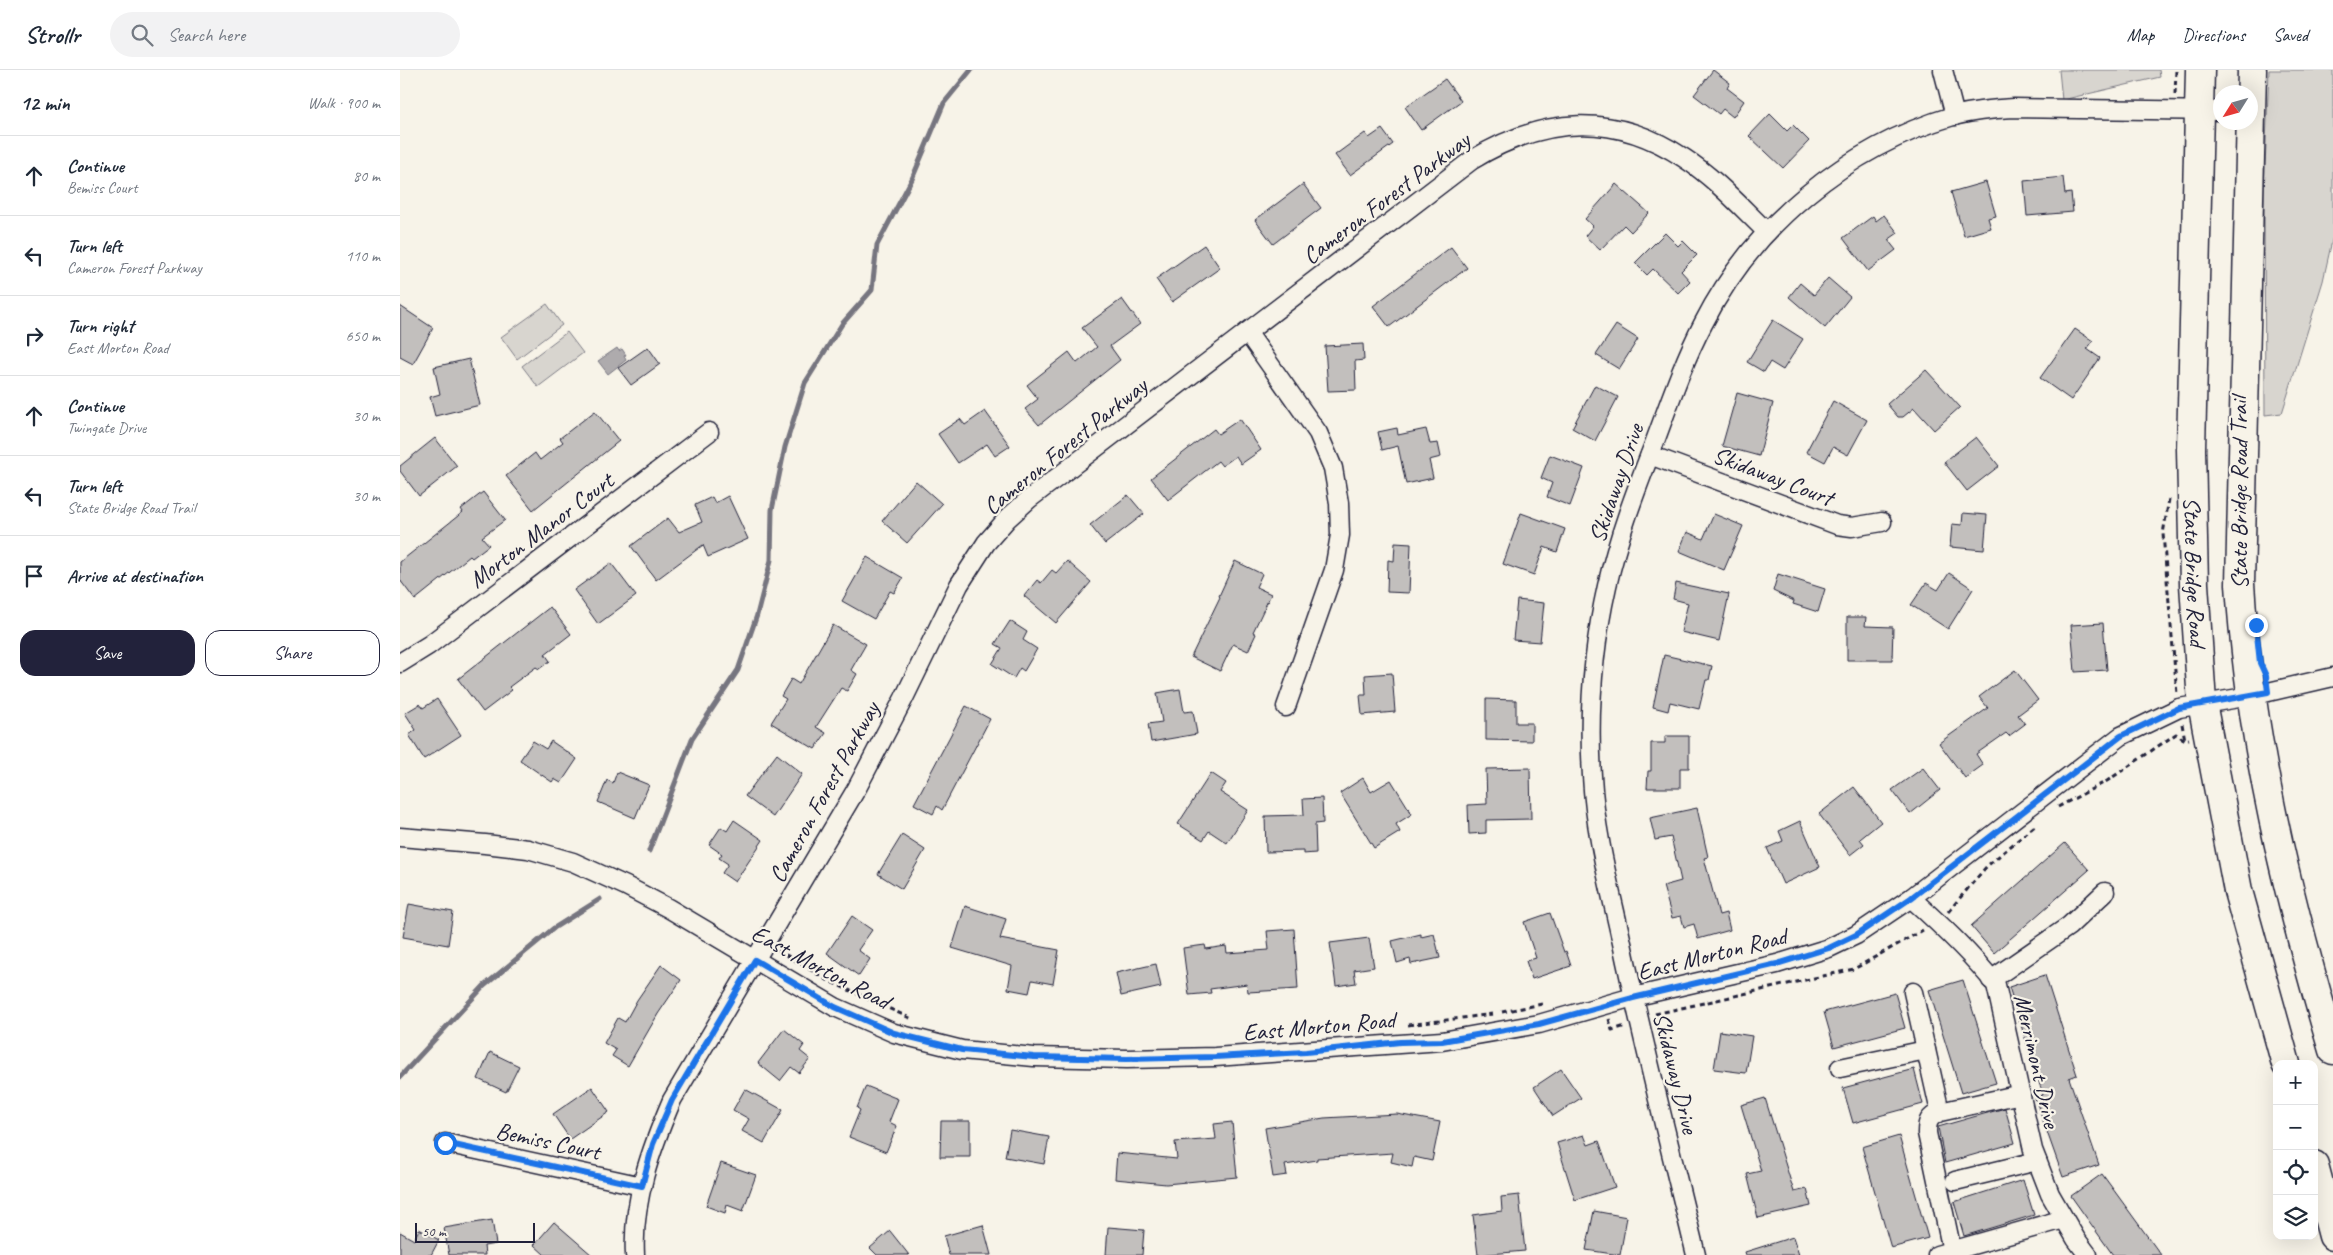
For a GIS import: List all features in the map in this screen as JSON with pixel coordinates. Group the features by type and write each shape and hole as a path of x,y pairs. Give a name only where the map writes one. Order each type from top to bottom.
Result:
{"highway":[{"name":"State Bridge Road","path":"2200,70 2210,111 2191,449 2194,584 2202,703 2207,738 2238,892 2285,1060"},
{"name":"State Bridge Road","path":"2252,70 2252,85"},
{"name":"State Bridge Road","path":"2251,130 2240,584 2244,652 2283,870 2333,1050"},
{"path":"2318,1180 2333,1236"}],"street":[{"path":"1943,70 1954,116"},
{"name":"Skidaway Drive","path":"1696,1255 1633,998 1598,836 1592,776 1591,715 1596,650 1607,586 1624,526 1686,362 1704,322 1734,272 1767,232 1809,192 1856,159 1908,132 1954,116 1984,110 2014,108 2210,111"},
{"name":"Cameron Forest Parkway","path":"635,1255 642,1186 653,1144 672,1100 857,788 904,698 959,585 986,543 1029,499 1472,160 1497,145 1520,135 1566,125 1592,125 1617,128 1641,135 1664,145 1686,158 1767,232"},
{"path":"1247,332 1318,433 1332,468 1340,503 1340,535 1334,570 1286,707"},
{"name":"Morton Manor Court","path":"400,664 437,639 710,432"},
{"name":"Skidaway Court","path":"1650,455 1837,525 1852,527 1882,522"},
{"name":"East Morton Road","path":"400,837 519,848 573,862 668,908 835,1007 894,1033 962,1050 1034,1057 1127,1059 1215,1057 1442,1041 1539,1024 1633,998 1777,964 1829,948 1856,935 1911,898 2121,736 2179,708 2251,696 2333,677"},
{"path":"1991,980 2069,926 2105,892"},
{"name":"Merrimont Drive","path":"1911,898 1936,921 1996,986 2037,1161 2050,1194 2088,1255"},
{"path":"1912,992 1940,1112"},
{"path":"1840,1068 1926,1050"},
{"path":"2021,1094 1940,1112 1930,1117 1927,1123 1944,1253 2064,1219"},
{"name":"Bemiss Court","path":"445,1143 642,1186"},
{"path":"1954,1181 2037,1161"}],"path":[{"path":"2055,808 2107,781 2176,734 2185,740 2207,738"},
{"path":"1606,1005 1612,1030 1639,1022 1654,1014 1854,969 1913,937 1953,908 1987,866 2040,821"},
{"path":"765,943 829,981 915,1021"},
{"path":"1399,1027 1552,1003"}],"shaded area":[{"path":"2059,70 2159,70 2160,77 2062,100"},
{"path":"2269,70 2333,70 2333,236 2323,281 2282,413 2265,415 2264,194"},
{"path":"547,304 562,325 517,359 501,337"},
{"path":"567,332 583,353 538,387 522,366"},
{"path":"617,348 619,351 622,349 626,355 624,356 626,360 608,374 598,361"}],"building":[{"path":"1713,70 1730,83 1727,88 1744,101 1733,117 1723,109 1719,114 1694,95"},
{"path":"1445,79 1461,101 1421,130 1405,107"},
{"path":"1770,114 1787,131 1793,125 1809,141 1783,168 1749,136"},
{"path":"1382,129 1393,144 1350,175 1335,155 1365,133 1369,138"},
{"path":"2063,177 2065,194 2071,193 2073,212 2027,216 2024,181"},
{"path":"1986,182 1996,216 1988,218 1991,228 1964,236 1951,192"},
{"path":"1303,184 1321,208 1273,244 1255,220"},
{"path":"1616,184 1649,213 1631,232 1624,225 1600,250 1585,236 1593,226 1585,219"},
{"path":"1884,215 1898,233 1888,240 1896,250 1868,271 1843,238 1873,216 1876,221"},
{"path":"1665,233 1678,246 1683,241 1697,255 1681,271 1690,281 1678,293 1653,269 1647,275 1635,263"},
{"path":"1204,245 1220,268 1172,302 1156,279"},
{"path":"1451,247 1467,268 1389,327 1373,306"},
{"path":"1828,278 1850,297 1825,328 1789,297 1800,283 1814,295"},
{"path":"1122,299 1140,324 1110,346 1120,360 1039,425 1025,409 1038,399 1027,385 1069,352 1077,363 1097,347 1082,328"},
{"path":"400,306 433,328 413,364 400,357"},
{"path":"1773,320 1803,339 1783,370 1770,362 1764,372 1747,362"},
{"path":"1616,325 1638,339 1619,369 1596,355"},
{"path":"2075,329 2093,341 2087,349 2100,358 2071,400 2040,378"},
{"path":"1363,344 1364,360 1355,361 1356,390 1328,391 1325,346"},
{"path":"648,347 660,364 631,385 618,368"},
{"path":"469,359 480,405 435,416 430,397 440,394 434,367"},
{"path":"1926,370 1960,407 1934,430 1914,408 1903,417 1898,417 1887,404"},
{"path":"1595,385 1618,397 1595,441 1572,428"},
{"path":"1737,393 1773,403 1759,456 1722,446"},
{"path":"1833,401 1867,420 1848,455 1833,447 1825,462 1806,452"},
{"path":"595,411 619,441 533,510 506,476 535,453 540,460 563,442 560,438"},
{"path":"985,411 1010,446 995,456 987,444 958,463 938,434 960,419 965,425"},
{"path":"1240,419 1261,450 1241,464 1236,456 1222,466 1218,461 1168,500 1151,478 1214,429 1218,434"},
{"path":"1397,428 1398,435 1426,429 1430,444 1438,443 1441,457 1429,460 1433,478 1406,484 1398,446 1382,450 1378,432"},
{"path":"1976,437 1999,466 1967,491 1944,462"},
{"path":"435,438 457,466 419,496 400,471 400,466"},
{"path":"1550,455 1584,468 1570,506 1547,497 1552,483 1541,478"},
{"path":"916,481 942,504 907,543 882,521"},
{"path":"483,492 505,520 482,537 489,545 472,558 470,556 415,600 400,580 400,562 463,512 461,509"},
{"path":"1128,495 1144,514 1105,544 1090,525"},
{"path":"728,496 748,539 708,557 703,545 656,580 631,546 668,518 679,532 702,522 695,505 712,497 715,503"},
{"path":"1521,513 1565,529 1557,552 1544,547 1534,575 1503,564"},
{"path":"1963,513 1987,515 1984,550 1950,547 1952,524 1962,525"},
{"path":"1714,514 1743,526 1724,570 1679,551 1687,532 1703,539"},
{"path":"1395,543 1411,544 1409,593 1387,592 1388,560 1394,561"},
{"path":"867,557 903,578 894,593 890,591 874,619 842,601"},
{"path":"1067,561 1091,582 1056,623 1024,596 1037,580 1041,583 1052,570 1056,573"},
{"path":"1235,561 1262,574 1256,587 1271,594 1253,632 1256,634 1248,651 1233,644 1220,671 1191,657"},
{"path":"611,563 636,596 598,624 574,590"},
{"path":"1949,573 1973,589 1948,629 1911,605 1926,583 1938,590"},
{"path":"1778,574 1825,589 1818,612 1793,604 1794,601 1773,591"},
{"path":"1676,583 1729,594 1719,641 1681,632 1688,603 1673,599"},
{"path":"1517,600 1544,603 1540,642 1513,640"},
{"path":"550,607 571,634 545,654 550,661 539,669 536,667 509,687 512,690 483,712 458,679"},
{"path":"1847,617 1866,617 1865,626 1893,627 1892,660 1847,660"},
{"path":"1010,621 1027,632 1023,640 1037,649 1024,671 1020,668 1014,678 992,664 1002,648 995,644"},
{"path":"2103,623 2107,670 2075,672 2071,625"},
{"path":"833,625 866,644 851,670 857,674 847,691 841,688 816,727 826,733 815,749 771,723 786,699 781,696 791,679 799,684"},
{"path":"1664,655 1712,666 1709,680 1706,680 1699,709 1670,702 1668,711 1653,707"},
{"path":"2015,670 2038,700 2018,715 2025,724 2009,736 2006,733 1976,754 1983,765 1965,778 1939,743 1988,708 1979,697"},
{"path":"1392,673 1395,712 1362,715 1360,695 1366,695 1365,675"},
{"path":"1180,689 1184,712 1193,711 1197,734 1151,742 1148,724 1162,722 1157,693"},
{"path":"437,699 461,735 424,759 409,735 416,730 405,713 420,704 423,708"},
{"path":"1486,699 1516,700 1516,723 1532,723 1532,741 1486,740"},
{"path":"966,706 990,719 942,810 937,806 933,814 914,804"},
{"path":"1665,736 1689,736 1689,768 1680,768 1680,788 1647,788 1648,771 1651,771 1651,743 1665,743"},
{"path":"533,741 546,749 551,741 577,759 561,783 554,779 552,782 520,760"},
{"path":"777,754 802,774 773,817 745,796"},
{"path":"1530,768 1531,819 1486,820 1486,833 1469,834 1468,805 1487,804 1486,769"},
{"path":"1923,768 1940,790 1910,814 1892,790"},
{"path":"617,772 649,785 635,818 598,802 607,780 613,783"},
{"path":"1211,773 1226,783 1220,792 1248,810 1227,843 1209,831 1203,840 1178,824"},
{"path":"1363,778 1371,792 1391,780 1412,814 1396,824 1400,832 1374,848 1340,793"},
{"path":"1854,787 1881,822 1860,839 1864,844 1850,855 1819,814"},
{"path":"1322,798 1323,823 1315,824 1316,853 1303,854 1303,851 1266,852 1265,816 1304,815 1303,799"},
{"path":"1697,808 1708,857 1704,858 1719,915 1726,913 1730,930 1698,939 1694,924 1684,927 1681,916 1672,918 1663,886 1681,881 1671,837 1655,840 1650,818"},
{"path":"734,820 763,840 735,882 722,873 728,864 719,858 722,854 709,845 721,827 727,831"},
{"path":"1800,821 1820,867 1783,884 1767,848 1783,841 1779,831"},
{"path":"902,835 925,850 902,889 878,874"},
{"path":"2065,843 2089,870 1994,953 1971,926"},
{"path":"409,904 453,912 448,945 403,937"},
{"path":"965,906 1006,919 1000,939 1059,950 1053,984 1032,980 1029,993 1008,989 1012,966 952,948"},
{"path":"1550,913 1571,966 1532,979 1526,961 1536,958 1524,922"},
{"path":"852,916 872,930 858,950 870,959 859,976 827,953"},
{"path":"1294,929 1298,989 1248,992 1247,984 1210,989 1211,993 1189,995 1183,948 1205,945 1206,949 1226,946 1227,953 1269,950 1267,931"},
{"path":"1421,934 1421,937 1434,934 1440,958 1411,964 1410,959 1397,963 1392,941"},
{"path":"1369,938 1374,967 1354,970 1356,983 1336,986 1330,943"},
{"path":"1156,964 1161,987 1121,996 1116,973"},
{"path":"661,965 681,980 658,1014 628,1066 612,1056 616,1050 604,1043 618,1018 625,1022 637,1000"},
{"path":"2045,975 2077,1075 2069,1078 2099,1165 2063,1177 2035,1098 2043,1095 2009,987"},
{"path":"1963,980 1996,1083 1961,1093 1929,990"},
{"path":"1895,993 1905,1028 1834,1047 1824,1012"},
{"path":"784,1029 804,1045 800,1051 810,1059 799,1073 791,1067 780,1081 758,1063"},
{"path":"1720,1031 1752,1036 1746,1073 1714,1069"},
{"path":"490,1052 519,1066 506,1092 478,1079"},
{"path":"1561,1069 1581,1098 1553,1116 1534,1087"},
{"path":"1914,1069 1923,1104 1853,1123 1843,1088"},
{"path":"866,1086 898,1099 889,1122 897,1126 886,1152 849,1137 860,1110 857,1108"},
{"path":"592,1087 609,1112 570,1139 553,1114"},
{"path":"745,1089 783,1110 764,1143 742,1131 749,1119 733,1110"},
{"path":"1765,1098 1794,1192 1807,1189 1811,1206 1758,1218 1747,1174 1761,1171 1741,1105"},
{"path":"2005,1108 2015,1143 1945,1163 1938,1127"},
{"path":"1397,1114 1440,1122 1432,1161 1414,1157 1412,1167 1391,1162 1393,1153 1317,1158 1317,1160 1285,1165 1287,1175 1273,1177 1265,1128 1324,1118"},
{"path":"941,1121 970,1121 970,1157 940,1157"},
{"path":"1232,1122 1237,1177 1166,1184 1115,1179 1117,1153 1177,1159 1175,1142 1216,1139 1214,1124"},
{"path":"1010,1130 1049,1137 1044,1164 1005,1157"},
{"path":"1584,1135 1588,1145 1599,1141 1615,1187 1575,1200 1557,1143"},
{"path":"1899,1136 1928,1238 1891,1248 1862,1147"},
{"path":"721,1163 756,1175 743,1211 727,1205 725,1213 706,1206"},
{"path":"2102,1174 2161,1255 2113,1255 2071,1196"},
{"path":"2023,1180 2034,1215 1964,1236 1954,1202"},
{"path":"1519,1195 1525,1251 1478,1255 1473,1215 1502,1211 1501,1197"},
{"path":"1594,1211 1627,1217 1620,1255 1586,1250"},
{"path":"492,1220 496,1244 484,1246 485,1255 449,1255 444,1228"},
{"path":"554,1222 592,1255 545,1255 534,1245"},
{"path":"983,1225 991,1255 949,1255 944,1236"},
{"path":"1108,1227 1144,1230 1142,1255 1106,1255"},
{"path":"419,1229 439,1240 431,1255 400,1255 400,1232 414,1240"},
{"path":"890,1231 909,1255 877,1255 870,1248"},
{"path":"1793,1237 1799,1255 1746,1255 1745,1252"}],"waterway":[{"path":"649,851 692,739 738,670 757,615 771,560 772,510 785,447 805,383 842,324 872,290 877,245 912,179 944,103 971,70"},
{"path":"400,1077 484,986 554,928 600,899"}],"route":[{"path":"445,1143 642,1186 653,1144 672,1100 755,960 835,1007 894,1033 962,1050 1034,1057 1127,1059 1306,1052 1400,1042 1442,1041 1539,1024 1633,998 1777,964 1829,948 1856,935 1911,898 2121,736 2179,708 2268,692 2266,676 2260,663 2256,625"}]}
